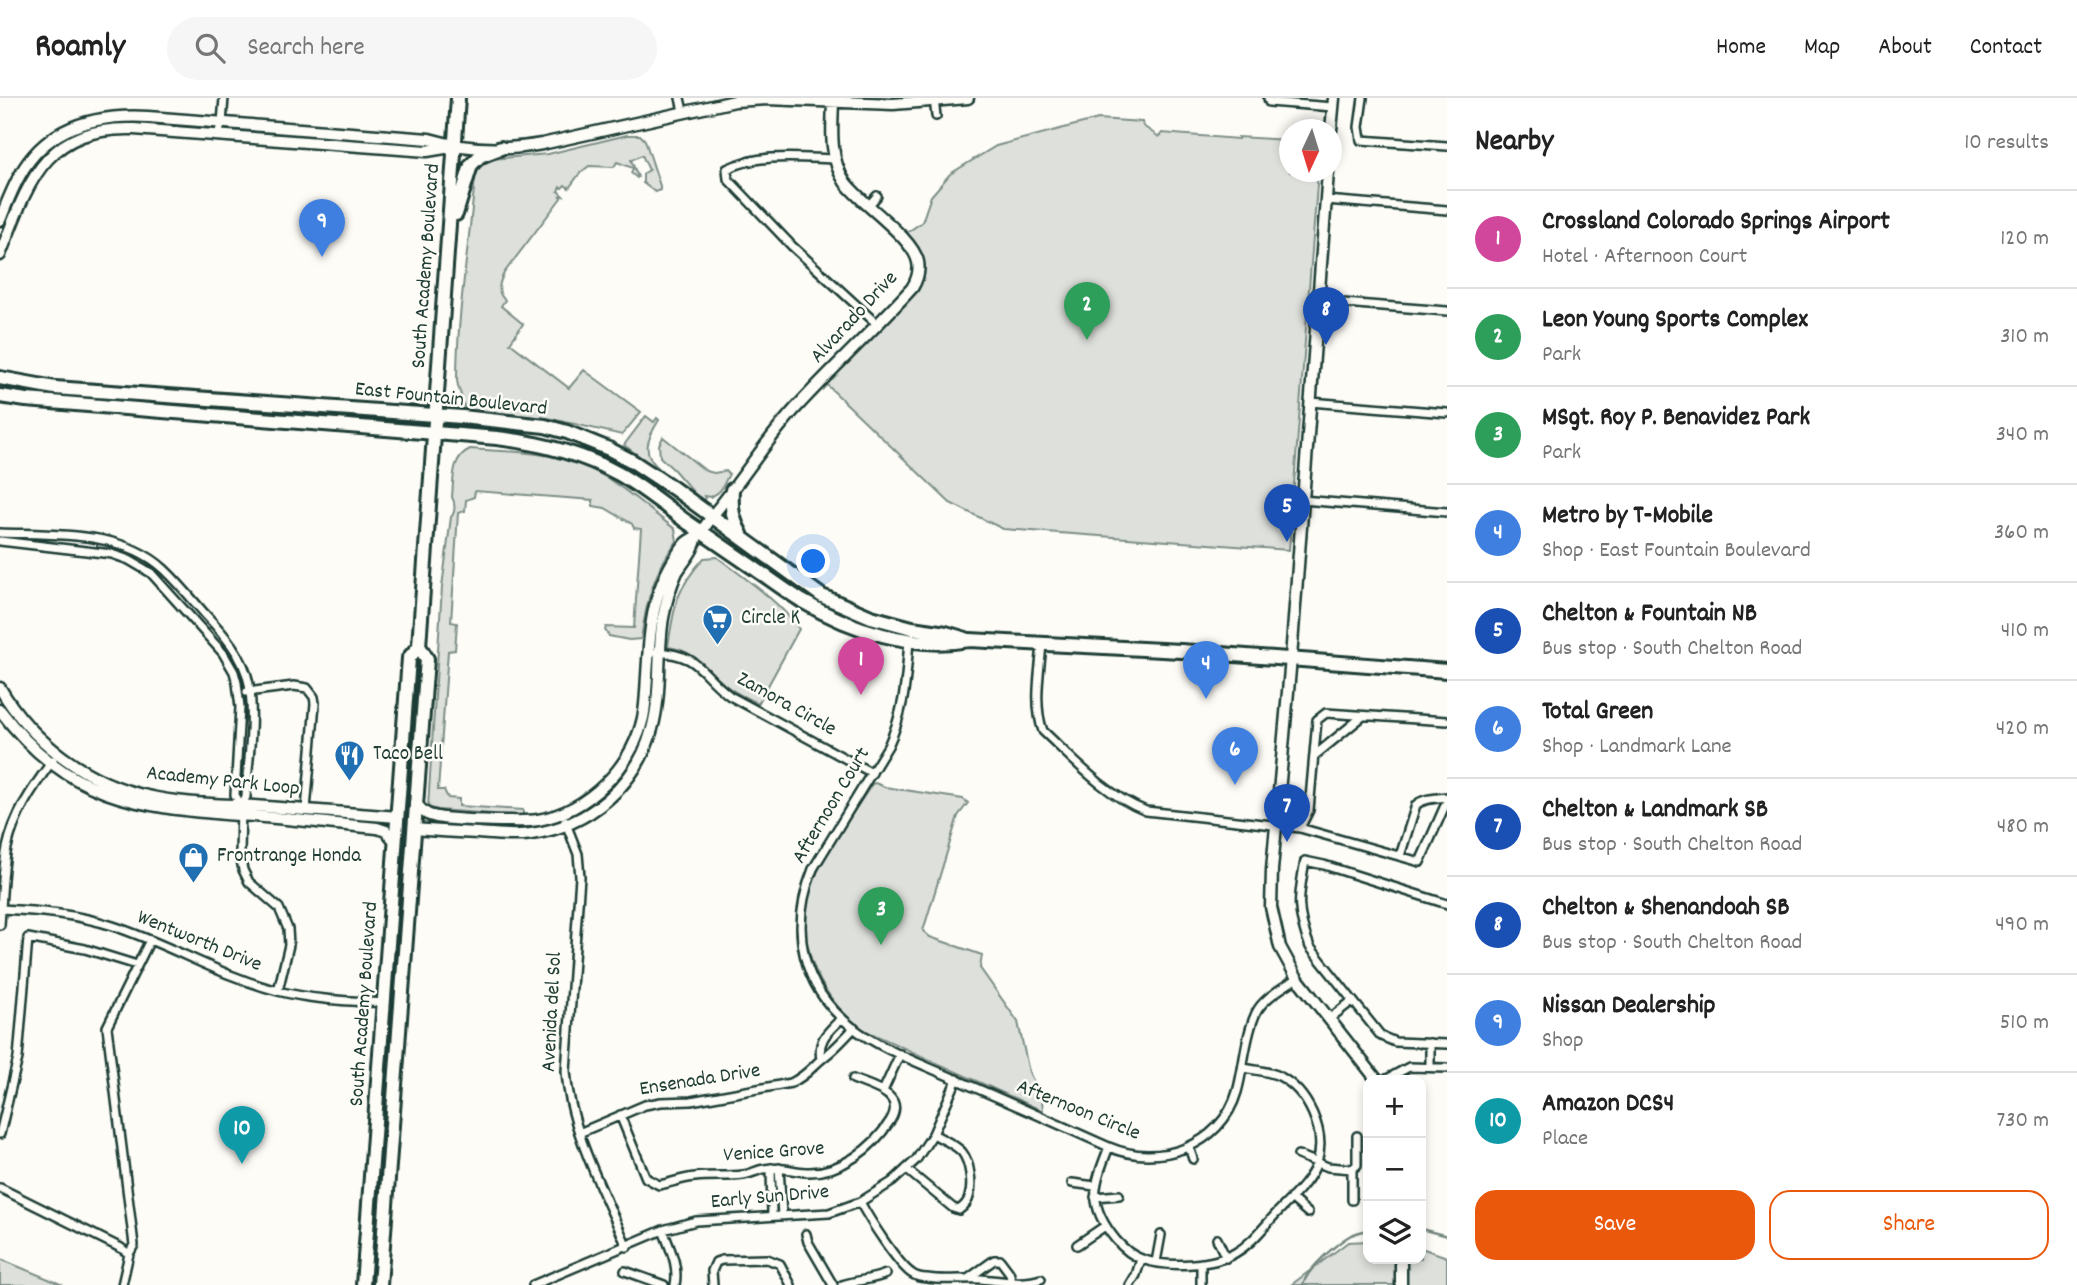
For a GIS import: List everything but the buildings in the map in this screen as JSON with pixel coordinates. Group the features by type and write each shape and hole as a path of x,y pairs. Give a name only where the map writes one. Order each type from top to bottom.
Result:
{"highway":[{"name":"South Academy Boulevard","path":"380,1285 427,659 419,646 458,98"},
{"path":"448,241 471,165 480,156 501,148"},
{"name":"East Fountain Boulevard","path":"0,378 55,388 436,415 544,426 587,439 632,461 814,590 846,608 894,623 970,640 1447,671"},
{"name":"East Fountain Boulevard","path":"0,396 518,441 560,449 599,464 640,487 699,533 817,610 885,636 946,645 970,640"},
{"path":"732,490 733,520 745,540"},
{"name":"South Academy Boulevard","path":"363,1285 409,658 419,646"},
{"path":"406,710 411,737 406,812 415,830"},
{"path":"398,817 405,839 396,972 403,984"}],"street":[{"path":"222,134 224,98"},
{"path":"680,98 683,111"},
{"path":"0,256 32,178 41,165 81,136 106,130 222,134 427,151 455,146 501,148 542,144 683,111 752,99 893,104 968,98"},
{"path":"1268,98 1269,102 1333,102"},
{"path":"1363,98 1359,127 1361,140 1447,146"},
{"name":"Alvarado Drive","path":"712,516 794,409 912,288 918,276 919,264 912,249 845,182 835,159 831,131 833,100"},
{"path":"934,100 936,116"},
{"path":"0,220 3,206 20,174 41,147 75,125 98,118 128,116 428,138 455,146"},
{"path":"835,159 785,157 740,162 727,169 728,179 792,246 877,324"},
{"path":"1327,182 1271,906 1280,947 1297,978 1373,1075"},
{"path":"869,205 877,196"},
{"path":"1326,200 1447,210"},
{"path":"3,206 18,211"},
{"path":"1317,301 1447,311"},
{"path":"1310,402 1447,413"},
{"path":"1302,500 1447,512"},
{"path":"415,803 434,817 536,820 562,813 598,790 630,752 637,737 643,716 650,620 663,578 686,542 699,533 712,516"},
{"path":"0,533 90,538 130,547 163,567 232,646 245,670 252,705 246,797 241,810 240,855 245,876 278,908 288,929 288,955 278,990"},
{"path":"415,830 531,834 567,825 594,811 611,797 628,779 642,756 652,730 663,622 669,591 679,569 695,548 699,533"},
{"path":"0,541 111,554 129,560 151,573 223,653 234,673 239,693 235,795 241,810"},
{"name":"Afternoon Court","path":"909,640 901,715 888,746 813,869 807,884 801,916 803,951 820,993 830,1007 854,1028 900,1054 957,1079"},
{"path":"1042,644 1038,719 1043,731 1115,795 1146,811 1300,828 1420,862 1447,799 1419,802 1400,856"},
{"name":"Zamora Circle","path":"648,652 689,659 699,665 730,696 872,773"},
{"path":"239,693 294,686 307,688 314,697 306,810"},
{"name":"Academy Park Loop","path":"0,688 32,730 58,754 89,773 134,793 377,828 386,831 396,842"},
{"name":"Academy Park Loop","path":"0,710 51,763 88,786 129,801 180,810 306,810 398,817"},
{"path":"1300,828 1309,810 1317,720 1326,713 1447,721"},
{"path":"1314,756 1363,716"},
{"path":"0,925 5,856 11,834 31,790 58,754"},
{"name":"Avenida del Sol","path":"562,813 578,854 580,877 566,1071 570,1103 579,1133 626,1247"},
{"path":"1447,904 1305,861 1298,896 1310,947 1381,1036 1410,1043 1447,1044"},
{"name":"Wentworth Drive","path":"1,909 51,913 112,926 232,975 278,990 327,999 385,1003"},
{"path":"0,1135 18,1058 28,938 85,949 138,965"},
{"path":"122,1285 129,1254 134,1245 107,1027 150,940"},
{"name":"Afternoon Circle","path":"957,1079 1109,1147 1133,1155 1151,1156 1189,1147 1214,1130 1237,1094 1256,1013 1265,1002 1297,978"},
{"path":"1329,1019 1352,1001"},
{"path":"821,1059 821,1039 842,1018"},
{"name":"Ensenada Drive","path":"579,1133 645,1105 691,1101 791,1083 804,1077 854,1028"},
{"path":"1430,1043 1430,1066"},
{"path":"853,1079 883,1091 900,1054"},
{"path":"1109,1147 1095,1186 1095,1197 1105,1226 1121,1245 1141,1259 1156,1262 1201,1263 1226,1258 1248,1244 1308,1178 1317,1163 1320,1136 1309,1107 1299,1091 1282,1077 1243,1068"},
{"path":"1395,1075 1409,1068 1447,1068"},
{"name":"Early Sun Drive","path":"533,1285 663,1230 696,1221 829,1213 860,1202 884,1188 916,1160 933,1134 957,1079"},
{"name":"Venice Grove","path":"620,1115 646,1178 651,1183 659,1185 695,1177 743,1175 775,1168 817,1171 839,1165 874,1142 895,1112 890,1096 883,1091"},
{"path":"906,1170 953,1208 959,1210 965,1204 970,1196 967,1163 962,1153 952,1144 933,1134"},
{"path":"1298,1156 1336,1169 1352,1169 1357,1165 1357,1136"},
{"path":"1189,1147 1193,1159"},
{"path":"775,1168 782,1215"},
{"path":"772,1215 775,1168"},
{"path":"1352,1169 1352,1200"},
{"path":"1072,1183 1095,1186"},
{"path":"0,1188 129,1254"},
{"path":"1095,1197 1119,1195"},
{"path":"1291,1198 1308,1213"},
{"path":"860,1202 869,1219 909,1272 927,1279 1041,1279"},
{"path":"1077,1245 1105,1226"},
{"path":"663,1230 676,1263 675,1285"},
{"path":"806,1234 833,1285"},
{"path":"1156,1262 1161,1236"},
{"path":"1217,1239 1226,1258"},
{"path":"713,1285 712,1271 716,1262 767,1259 780,1264 791,1285"},
{"path":"969,1278 994,1260 1000,1259 1012,1281"},
{"path":"1130,1285 1141,1259"},
{"path":"1201,1263 1201,1285"},
{"path":"1401,1264 1401,1285"},
{"path":"625,1271 664,1285"},
{"path":"842,1285 887,1274"}],"shaded area":[{"path":"1098,119 1142,122 1143,126 1159,137 1162,133 1279,139 1279,182 1317,182 1289,550 1003,529 950,503 826,384 918,291 923,275 922,260 916,246 905,234 922,222 931,196 950,174 996,146"},
{"path":"627,135 640,135 645,140 660,190 655,192 643,183 643,174 649,170 642,155 631,160 637,178 631,173 633,168 617,162 614,167 589,166 569,188 565,185 560,187 558,191 563,196 560,196 504,273 499,291 505,300 501,306 523,324 510,343 569,388 584,370 641,412 622,435 553,419 464,409 457,379 459,328 475,176 480,167 492,159 548,154"},
{"path":"646,416 654,422 657,418 659,420 651,434 648,452 660,472 624,445"},
{"path":"663,437 706,471 726,471 729,474 715,495 704,496 705,499 701,501 660,457 659,445"},
{"path":"470,449 544,455 587,467 622,488 675,529 677,541 662,563 652,587 641,639 629,640 609,636 605,630 606,627 634,628 641,529 634,528 632,524 605,508 593,506 593,500 475,491 474,497 466,500 465,511 458,513 451,622 457,623 455,650 448,651 438,790 444,790 448,798 459,799 459,806 523,810 523,816 428,807 442,587 454,510 454,476 456,463"},
{"path":"717,557 771,599 799,629 758,704 728,687 695,657 668,647 675,609 687,579 704,558"},
{"path":"875,783 885,787 963,799 968,803 958,816 923,931 930,937 982,955 980,968 1018,1022 1029,1072 1042,1100 1043,1111 864,1030 832,999 821,981 807,940 805,918 808,897 828,852"},
{"path":"1363,1241 1363,1264 1426,1264 1426,1250 1447,1257 1447,1285 1291,1285 1348,1242"},
{"path":"0,1259 63,1285 0,1285"}],"waterway":[{"path":"1426,1230 1447,1236"},
{"path":"1303,1285 1310,1272 1330,1250 1351,1235 1363,1231"}],"place":[{"name":"Nissan Dealership","path":"322,257"},
{"name":"Leon Young Sports Complex","path":"1087,340"},
{"name":"Chelton & Shenandoah SB","path":"1326,345"},
{"name":"Chelton & Fountain NB","path":"1287,542"},
{"name":"Circle K","path":"718,646"},
{"name":"Crossland Colorado Springs Airport","path":"861,695"},
{"name":"Metro by T-Mobile","path":"1206,699"},
{"name":"Taco Bell","path":"350,782"},
{"name":"Total Green","path":"1235,785"},
{"name":"Chelton & Landmark SB","path":"1287,842"},
{"name":"Frontrange Honda","path":"194,884"},
{"name":"MSgt. Roy P. Benavidez Park","path":"881,945"},
{"name":"Amazon DCS4","path":"242,1164"}]}
